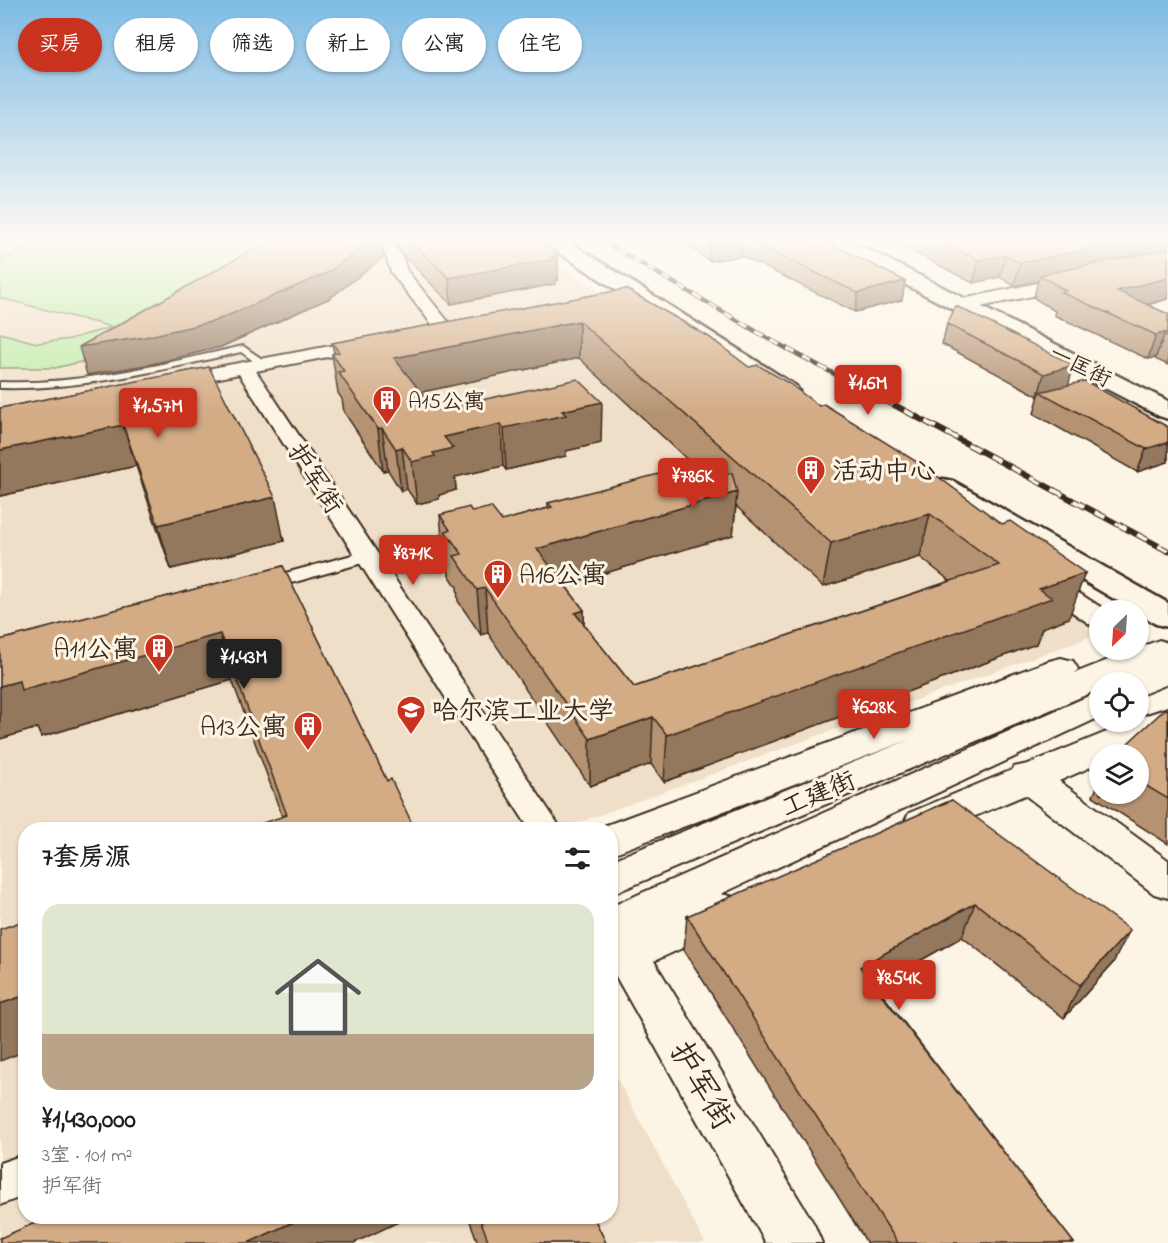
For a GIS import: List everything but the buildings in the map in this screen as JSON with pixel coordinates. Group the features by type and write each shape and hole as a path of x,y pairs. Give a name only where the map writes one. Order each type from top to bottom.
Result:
{"main road":[{"path":"643,298 807,403"},
{"name":"一匡街","path":"946,298 1168,411"},
{"name":"一匡街","path":"979,298 1168,392"},
{"path":"927,478 1168,617"}],"street":[{"path":"420,298 446,330"},
{"path":"962,306 999,298"},
{"path":"70,402 253,365 469,326"},
{"name":"护军街","path":"253,365 368,556 542,822"},
{"path":"241,591 368,556"},
{"path":"1031,573 1089,612"},
{"name":"工建街","path":"1145,672 1158,648"},
{"name":"工建街","path":"618,876 1158,648"},
{"name":"工建街","path":"618,837 1089,659"},
{"name":"工建街","path":"618,939 1089,707"},
{"path":"897,834 1027,777 1168,720"},
{"path":"1027,777 1168,882"},
{"path":"618,939 843,858"},
{"name":"护军街","path":"618,943 795,1243"},
{"path":"0,1184 18,1177"}],"lane":[{"path":"0,385 95,382 243,349 253,365"}],"shaded area":[{"name":"哈尔滨工业大学","path":"0,298 610,298 829,432 1091,600 1089,600 1089,637 1082,640 580,822 18,822 18,1224 618,1224 618,1080 705,1243 0,1243"}],"green space":[{"path":"0,298 215,298 124,352 55,368 0,368 0,333 37,343 70,339 112,327"}],"railway":[{"path":"699,298 769,339 885,401"},
{"path":"883,399 1168,551"}],"place":[{"name":"A15公寓","path":"387,426"},
{"name":"活动中心","path":"811,496"},
{"name":"A16公寓","path":"498,600"},
{"name":"A11公寓","path":"159,674"},
{"name":"哈尔滨工业大学","path":"411,736"},
{"name":"A13公寓","path":"308,752"}]}
